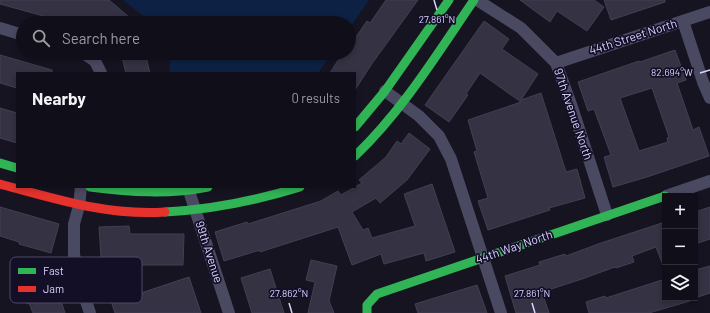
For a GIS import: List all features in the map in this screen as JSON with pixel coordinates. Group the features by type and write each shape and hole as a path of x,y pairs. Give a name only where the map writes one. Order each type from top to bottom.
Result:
{"street":[{"path":"356,126 385,91 449,0"},
{"path":"356,155 374,139 402,104 474,0"},
{"name":"97th Avenue North","path":"477,0 520,28 556,63 607,215"},
{"name":"44th Street North","path":"556,63 710,12"},
{"path":"683,21 703,82 710,98"},
{"path":"0,28 16,33"},
{"path":"94,60 100,72"},
{"path":"385,91 419,116 439,136 451,159 501,313"},
{"path":"0,163 16,168"},
{"name":"44th Way North","path":"674,193 710,181"},
{"path":"0,184 79,206 122,212 159,213 195,210 244,201 296,188"},
{"path":"75,257 74,224 79,206 81,188"},
{"path":"102,188 149,192 189,192 204,188"},
{"name":"99th Avenue","path":"189,192 229,313"},
{"name":"44th Way North","path":"367,309 376,294 662,197"},
{"path":"87,303 90,313"}],"water":[{"path":"123,0 369,0 356,19 356,16 143,16"},
{"path":"170,60 327,60 319,72 169,72"}],"building":[{"path":"0,0 109,0 128,16 44,16 0,4"},
{"path":"386,0 418,0 356,88 356,72 331,72 338,60 356,60 356,37 367,21 370,23"},
{"path":"520,0 594,0 604,7 587,31 557,11 550,22"},
{"path":"604,0 665,0 665,2 611,20"},
{"path":"484,21 509,39 502,49 538,74 521,100 541,93 566,172 577,169 585,198 549,208 550,210 488,230 478,201 488,198 474,152 477,151 468,120 521,102 480,73 466,94 468,95 449,122 425,105"},
{"path":"675,50 686,80 677,83 693,130 699,127 709,156 613,187 604,157 611,155 594,109 588,111 578,82 639,61 640,62","holes":["652,88 669,137 667,138 668,142 639,151 620,98"]},
{"path":"0,55 52,70 52,72 16,72 16,88 0,83"},
{"path":"123,60 147,60 150,72 126,72"},
{"path":"0,108 16,113 16,143 0,138"},
{"path":"409,133 430,149 407,180 380,203 376,198 352,212 363,230 368,228 372,238 415,226 404,194 432,184 455,252 426,261 424,253 384,264 381,254 352,265 338,227 260,252 260,250 224,261 215,232 247,222 248,224 321,201 338,191 341,195 356,188 356,186 362,183 359,180 386,157 397,141 401,144"},
{"path":"0,207 59,224 51,253 19,244 19,242 0,236"},
{"path":"710,207 710,239 698,243 698,229 698,211"},
{"path":"662,223 662,263 656,247 632,256 634,262 542,292 549,313 516,313 505,276 540,265 539,262 565,254 566,256"},
{"path":"129,226 130,234 184,234 183,265 142,265 142,257 101,257 99,227"},
{"path":"311,260 337,266 329,301 334,313 308,313 315,282 306,280"},
{"path":"710,266 710,293 698,297 698,269"},
{"path":"270,269 284,313 252,313 241,278"},
{"path":"189,277 201,313 115,313 112,303 142,303 142,293"},
{"path":"662,280 662,301 690,301 649,313 589,313 586,302 605,296 606,298"},
{"path":"477,285 487,313 418,313 415,304"},
{"path":"29,303 62,303 65,313 33,313"}],"traffic: fast":[{"path":"356,126 385,91 449,0"},
{"path":"356,155 389,120 404,101 474,0"},
{"path":"0,163 16,168"},
{"path":"100,188 149,192 193,190 203,188"},
{"path":"165,212 233,204 296,188"},
{"path":"367,313 367,305 377,294 662,197"}],"traffic: jam":[{"path":"0,184 61,201 102,209 144,213 165,212"}]}
